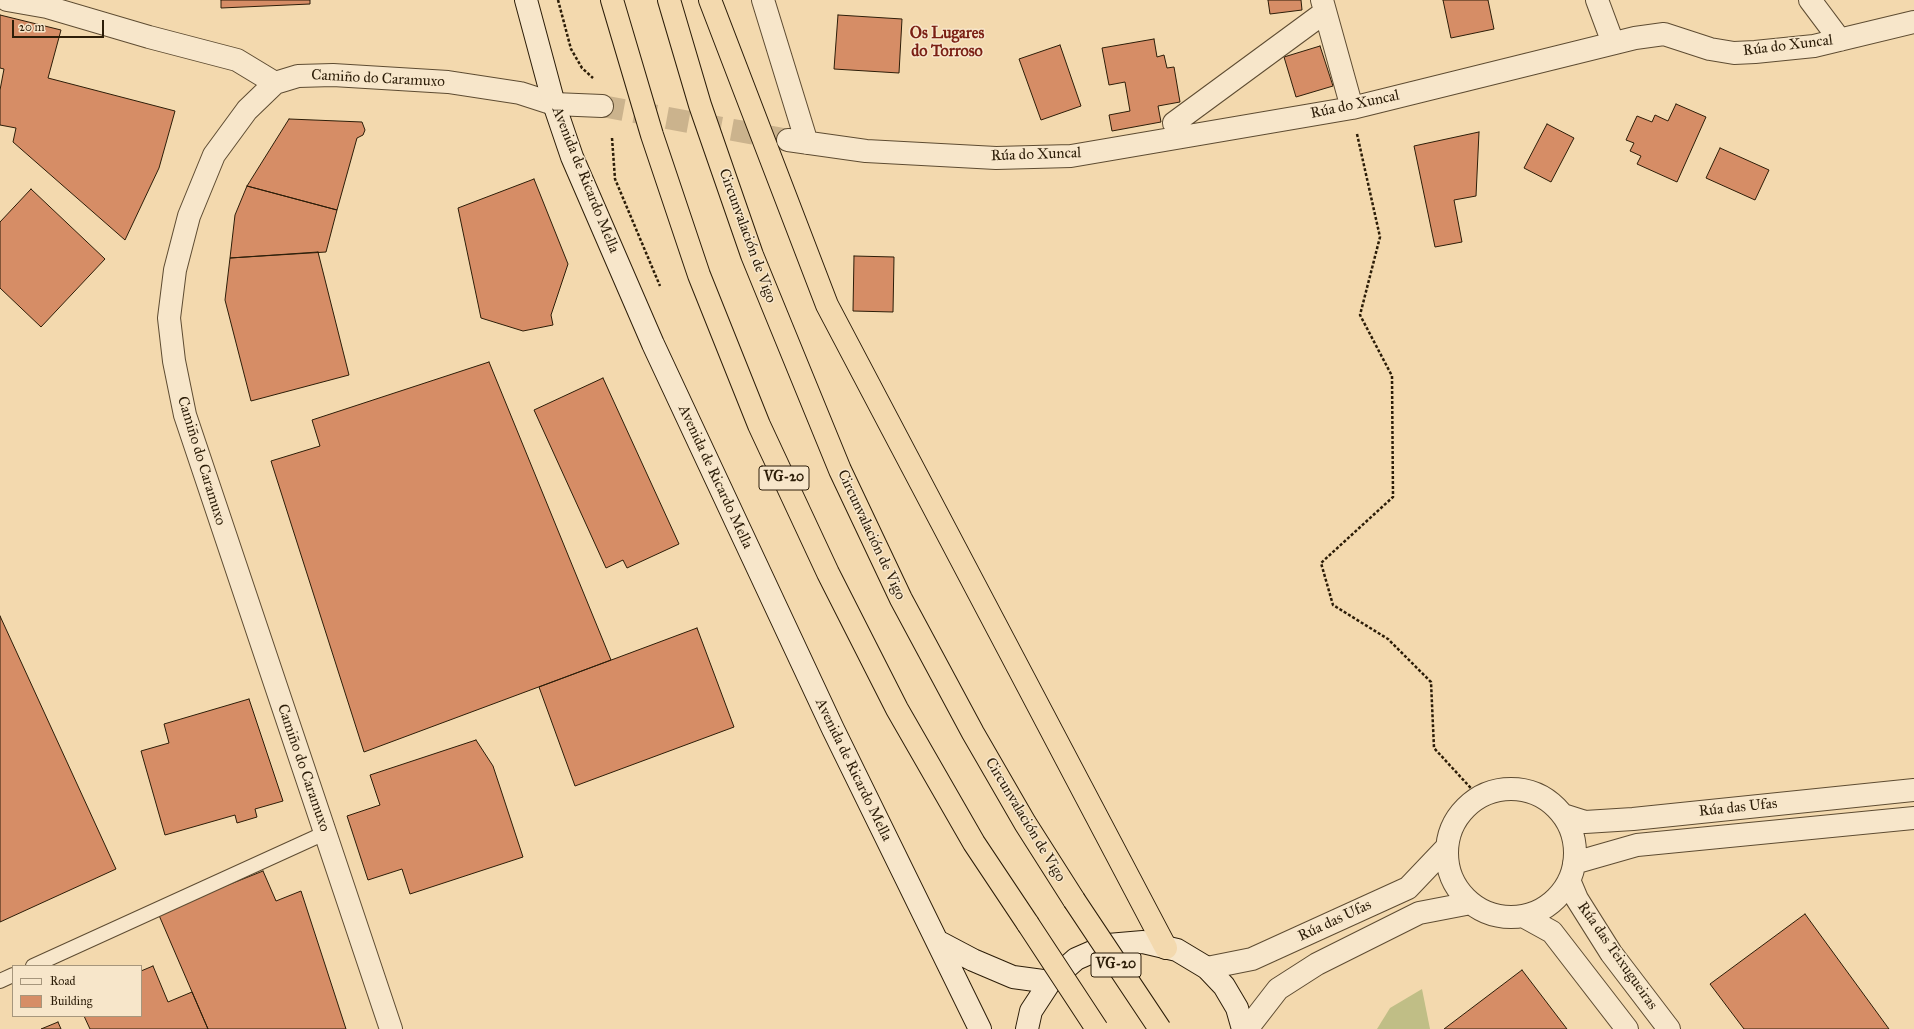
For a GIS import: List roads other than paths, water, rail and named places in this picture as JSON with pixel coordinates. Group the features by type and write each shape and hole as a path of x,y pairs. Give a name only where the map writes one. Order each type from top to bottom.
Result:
{"highway":[{"name":"VG-20","path":"612,0 652,135 699,275 759,425 828,572 897,709 974,843 1097,1029"},
{"name":"Circunvalación de Vigo","path":"669,0 700,105 752,255 840,470 901,599 973,733 1024,823 1160,1029"},
{"path":"710,0 827,305 1166,948"}],"street":[{"path":"7,0 46,8 237,60 275,83"},
{"name":"Avenida de Ricardo Mella","path":"526,0 554,104 572,157 653,344 829,722 980,1029"},
{"name":"Rúa do Xuncal","path":"763,0 797,142 866,151 996,158 1071,156 1352,108 1613,44 1664,34 1710,49 1734,53 1814,46 1914,22"},
{"path":"1597,0 1613,44"},
{"path":"1810,0 1840,40"},
{"path":"1174,123 1323,6 1352,108"},
{"name":"Camiño do Caramuxo","path":"391,1029 185,415 174,361 169,318 175,270 189,216 214,155 247,110 275,83 298,76 333,75 448,82 520,94 554,104"},
{"path":"554,104 602,106"},
{"name":"Rúa das Ufas","path":"1501,789 1525,790 1546,799 1563,815 1573,838 1572,872 1558,897 1542,909 1523,916 1504,917 1492,914 1471,903 1457,887 1449,868 1448,847 1453,827 1463,810 1479,797 1501,789"},
{"name":"Rúa das Ufas","path":"1563,815 1585,822 1633,819 1914,790"},
{"name":"Rúa das Ufas","path":"1572,872 1637,846 1914,818"},
{"name":"Rúa das Ufas","path":"1206,968 1252,959 1408,888 1448,847"},
{"name":"Rúa das Teixugueiras","path":"1572,872 1577,899 1611,952 1669,1029"},
{"name":"Rúa das Ufas","path":"1247,1029 1278,989 1317,964 1419,913 1471,903"},
{"path":"1523,916 1552,932 1627,1029"},
{"path":"938,941 973,960 1013,977 1050,982"},
{"path":"1027,1029 1031,1011 1050,982 1076,959 1108,945 1143,942 1177,950 1206,968 1224,986 1237,1008 1243,1029"}],"lane":[{"path":"35,965 325,833"},
{"path":"0,981 12,975"}],"tunnel":[{"path":"602,106 788,140"}],"district":[{"name":"Os Lugares do Torroso","path":"947,43"}]}
